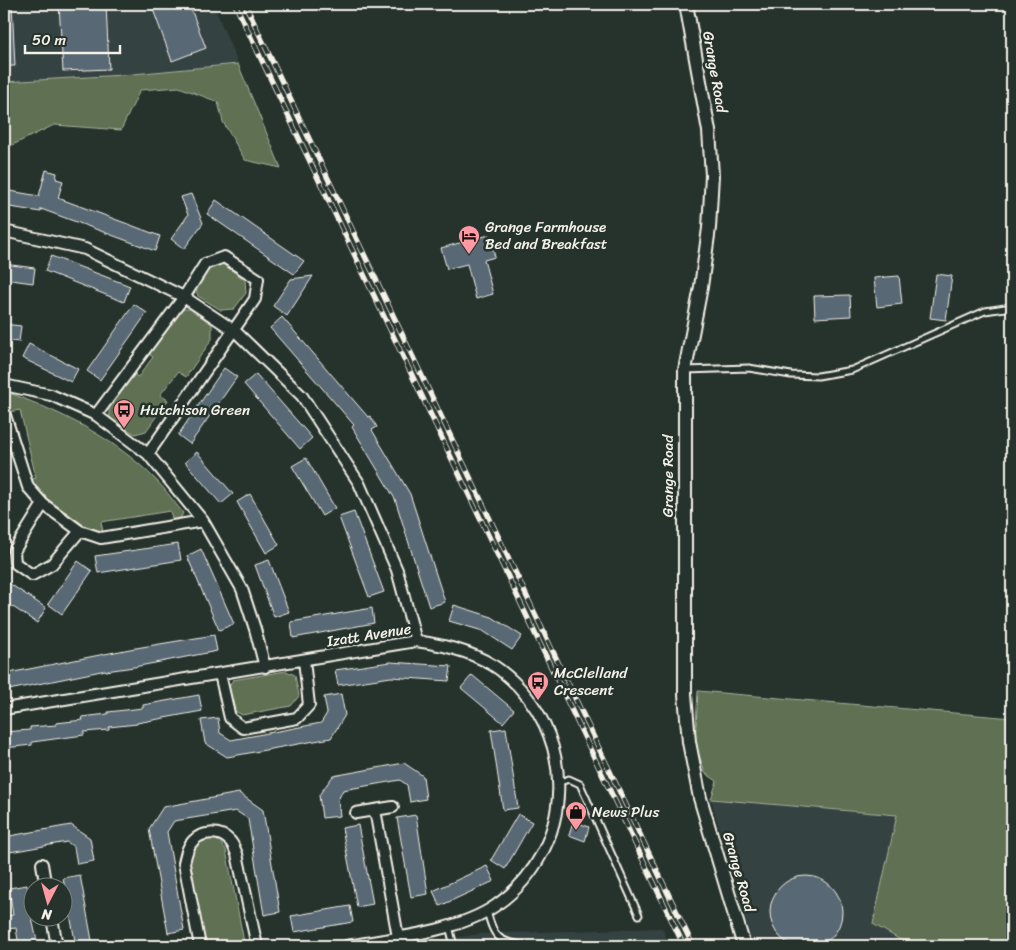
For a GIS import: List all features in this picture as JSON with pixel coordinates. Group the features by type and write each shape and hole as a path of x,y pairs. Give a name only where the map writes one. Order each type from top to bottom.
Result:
{"street":[{"name":"Grange Road","path":"686,4 709,131 712,175 708,238 701,288 685,370 685,694 688,733 700,798 744,946"},
{"path":"4,231 85,249 184,297 235,331 302,396 359,483 397,570 416,641"},
{"path":"96,415 184,297 205,264 224,256 258,279 255,299 235,331 148,454"},
{"path":"4,388 51,395 96,415 148,454 203,521 242,589 265,667"},
{"path":"4,412 28,487 43,504 80,531 101,538 203,521"},
{"path":"43,504 14,551 15,563 32,575 52,564 80,531"},
{"name":"Izatt Avenue","path":"4,709 416,641 445,645 472,655 500,670 538,709 549,733 556,756 560,782 557,804 546,846 533,867 514,890 474,919 398,937 346,946"},
{"path":"220,674 230,718 243,728 297,718 309,705 304,660"},
{"path":"356,813 393,807"},
{"path":"375,810 398,937"},
{"path":"200,946 184,863 186,851 194,839 206,834 220,834 231,841 237,854 257,946"},
{"path":"42,864 44,878"},
{"path":"54,928 57,946"}],"lane":[{"path":"685,370 749,368 818,376 852,370 986,311 1012,307"},
{"path":"560,782 569,779 580,784 639,915"},
{"path":"487,911 491,926 497,937 512,944 528,946"},
{"path":"449,926 454,946"}],"shaded area":[{"path":"4,4 213,4 238,64 123,75 4,82"},
{"path":"711,799 898,815 873,924 911,946 753,946"},
{"path":"662,928 670,946 407,946 479,934"}],"green space":[{"path":"238,64 281,168 245,160 223,122 218,102 179,87 140,90 121,130 54,125 4,149 4,82 123,75"},
{"path":"220,262 245,280 246,293 234,309 221,310 198,296 194,285 207,266"},
{"path":"178,309 190,309 212,324 212,339 186,377 178,372 160,395 168,400 146,431 135,434 110,418 108,404 132,373 138,377 153,357 147,353"},
{"path":"12,394 70,419 124,452 141,465 163,488 183,513 180,519 173,522 170,511 101,522 103,532 94,532 32,488 29,480 36,478 20,410 8,412 6,398"},
{"path":"286,671 295,675 299,696 291,706 242,715 233,710 228,687 233,680"},
{"path":"698,691 1012,718 1012,946 911,946 873,924 897,815 711,799 717,781 705,773 695,742"},
{"path":"217,837 226,850 244,942 241,946 205,946 188,854 196,840"}],"building":[{"path":"4,4 12,4 15,66 4,66"},
{"path":"59,4 106,4 109,69 63,71"},
{"path":"151,4 189,4 206,48 172,61"},
{"path":"46,170 57,173 56,179 63,181 58,198 160,236 155,251 41,209 41,212 4,206 4,190 39,196"},
{"path":"191,194 203,223 184,249 171,239 188,215 181,197"},
{"path":"216,200 304,261 294,274 207,214"},
{"path":"489,235 495,257 484,260 493,294 476,299 467,264 447,269 441,248"},
{"path":"51,256 130,286 124,302 45,271"},
{"path":"4,264 35,268 33,283 4,279"},
{"path":"936,274 952,276 946,320 930,318"},
{"path":"313,276 287,316 273,306 291,279"},
{"path":"899,276 902,304 877,307 874,278"},
{"path":"850,295 851,316 815,318 814,296"},
{"path":"134,304 147,313 100,380 87,371"},
{"path":"282,317 368,417 370,416 377,427 372,430 410,494 445,602 429,607 395,499 352,427 354,425 270,328"},
{"path":"4,324 21,326 19,342 4,340"},
{"path":"29,344 78,369 71,382 22,358"},
{"path":"224,368 237,377 190,444 178,435"},
{"path":"256,374 312,438 300,449 244,384"},
{"path":"197,452 233,494 221,504 185,462"},
{"path":"306,458 335,508 322,516 292,466"},
{"path":"250,494 279,545 266,553 237,502"},
{"path":"354,512 384,592 369,597 339,517"},
{"path":"178,544 181,560 98,573 95,556"},
{"path":"201,549 234,624 219,630 187,556"},
{"path":"269,560 289,612 274,617 255,565"},
{"path":"78,561 92,571 62,614 48,604"},
{"path":"4,580 46,608 37,623 4,601"},
{"path":"454,605 492,617 522,636 512,650 483,631 449,621"},
{"path":"372,608 374,623 293,638 291,622"},
{"path":"214,635 217,651 134,667 106,670 4,691 4,674 130,649"},
{"path":"390,662 451,666 449,681 391,677 338,685 335,670"},
{"path":"472,675 514,710 503,723 461,688"},
{"path":"341,694 345,715 331,738 227,757 205,743 201,720 218,718 220,733 231,740 321,723 327,713 324,697"},
{"path":"199,695 202,711 137,724 109,727 109,730 84,732 84,735 32,742 32,745 4,748 4,732 30,730 30,727 83,720 82,717 143,708 143,705"},
{"path":"506,728 518,808 503,810 491,730"},
{"path":"404,763 423,776 426,799 410,802 407,785 400,780 343,790 338,800 340,816 322,818 319,795 333,776"},
{"path":"239,793 263,810 280,912 264,915 248,819 236,811 174,821 167,832 184,930 168,933 149,829 163,807"},
{"path":"518,814 532,822 505,869 491,860"},
{"path":"416,815 428,894 411,897 397,818"},
{"path":"573,821 589,827 585,841 569,835"},
{"path":"71,825 90,838 94,861 77,864 74,847 67,842 4,853 4,837"},
{"path":"358,825 373,904 357,907 342,828"},
{"path":"487,866 494,881 440,906 433,891"},
{"path":"80,875 93,946 76,946 72,925 72,878 63,878"},
{"path":"806,876 826,882 836,892 842,912 836,932 826,942 806,948 786,942 776,932 770,912 776,892 786,882"},
{"path":"22,886 22,928 34,928 38,946 19,946 16,928 8,929 6,916 13,915 9,888"},
{"path":"350,906 353,922 294,932 291,916"}],"railway":[{"path":"235,4 684,946"},
{"path":"245,4 693,946"}],"place":[{"name":"Grange Farmhouse Bed and Breakfast","path":"469,255"},
{"name":"Hutchison Green","path":"124,429"},
{"name":"McClelland Crescent","path":"538,701"},
{"name":"News Plus","path":"576,831"}]}
